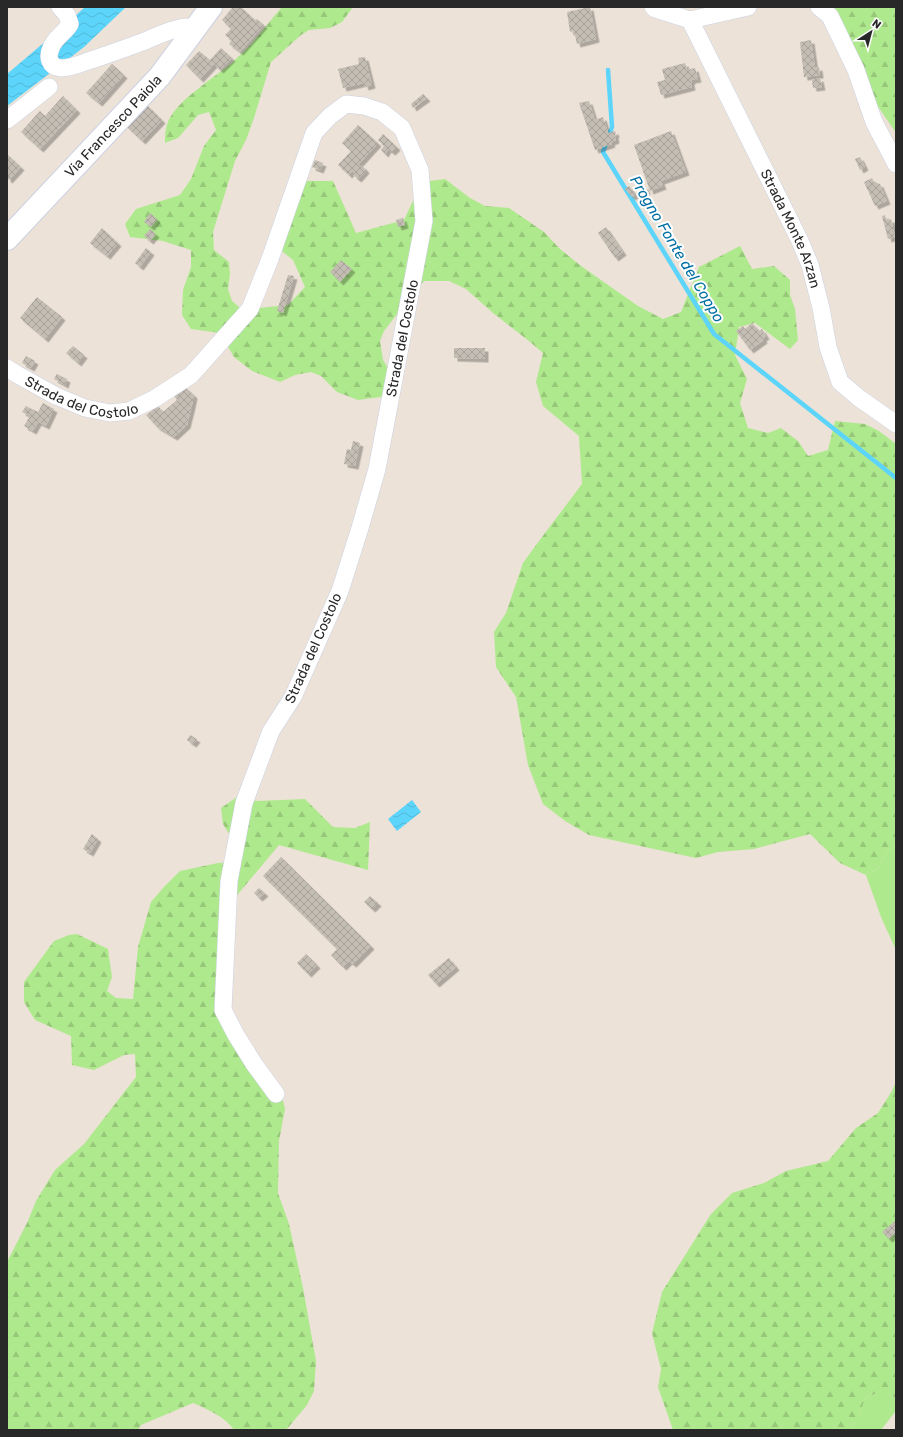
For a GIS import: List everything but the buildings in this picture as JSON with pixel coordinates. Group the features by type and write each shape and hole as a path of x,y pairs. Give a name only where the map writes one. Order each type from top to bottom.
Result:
{"street":[{"path":"60,7 67,15 70,24 66,31 58,37 51,46 48,58 54,66 62,68 115,53 160,35 187,27 195,28"},
{"name":"Via Francesco Paiola","path":"7,239 160,76 211,7"},
{"path":"653,7 655,9 690,20 748,7"},
{"path":"819,7 830,16 853,63 874,122 896,164"},
{"name":"Strada Monte Arzan","path":"690,20 810,265 821,308 828,347 840,382 858,398 896,424"},
{"path":"7,120 49,86"},
{"name":"Strada del Costolo","path":"7,368 56,396 85,408 110,413 129,410 154,399 191,375 250,310 270,259 314,133 330,116 346,104 364,106 382,112 402,128 420,170 424,221 377,469 340,591 293,697 271,731 244,803 229,881 223,1010 254,1064 276,1094"}],"green space":[{"path":"282,7 353,7 342,22 330,28 309,30 301,35 271,62 246,140 235,161 213,232 214,250 229,262 230,274 228,289 232,301 239,307 259,308 288,305 305,287 293,260 278,248 298,181 333,181 356,233 404,220 422,182 445,179 470,198 485,206 509,208 544,232 560,249 581,266 638,306 663,319 681,312 699,267 740,246 752,269 774,266 790,280 790,295 795,309 798,340 790,349 755,323 739,327 735,355 747,379 740,403 748,428 768,433 781,428 798,441 808,456 828,450 835,421 865,424 879,431 896,444 896,846 886,851 879,868 866,875 840,863 810,834 754,849 718,852 696,858 589,835 565,821 543,804 528,765 516,697 496,667 494,632 506,613 523,563 582,484 579,436 543,406 536,382 543,353 466,289 449,281 424,281 384,331 380,341 383,360 395,379 388,396 358,400 337,392 321,376 311,372 295,375 280,382 252,371 234,357 220,333 191,329 182,315 183,290 191,267 191,250 163,241 130,237 125,224 136,209 180,195 191,179 204,146 216,130 209,112 198,115 178,138 165,143 166,129 171,116 187,98 243,52 255,40"},
{"path":"831,7 896,7 896,133 873,99"},
{"path":"237,797 257,801 305,799 333,827 355,828 370,822 368,870 279,845 233,900 227,1005 281,1093 285,1109 279,1141 278,1193 289,1224 303,1288 316,1361 314,1391 307,1405 286,1430 234,1430 221,1417 193,1403 141,1425 138,1430 7,1430 7,1262 28,1221 36,1201 55,1170 84,1144 136,1077 135,1054 124,1055 94,1070 72,1065 71,1036 35,1020 24,1002 24,982 54,941 69,935 77,934 108,949 112,977 107,991 116,998 133,999 138,947 151,902 180,871 218,863 238,862 240,852 223,824 221,808"},
{"path":"896,846 896,950 881,917 866,875 879,868 886,851"},
{"path":"896,1081 896,1399 888,1393 877,1393 865,1398 859,1418 849,1430 673,1430 658,1387 661,1369 652,1333 662,1292 711,1214 732,1193 764,1183 786,1171 828,1161 856,1128 878,1113 892,1091"},
{"path":"877,1393 888,1393 896,1399 895,1412 881,1430 849,1430 859,1418 865,1398"}],"water":[{"path":"85,7 126,7 84,47 7,106 7,74"},
{"path":"412,800 421,812 397,831 388,819"}],"waterway":[{"name":"Progno Fonte del Coppo","path":"608,70 612,127 603,152 714,334 896,478"}]}
